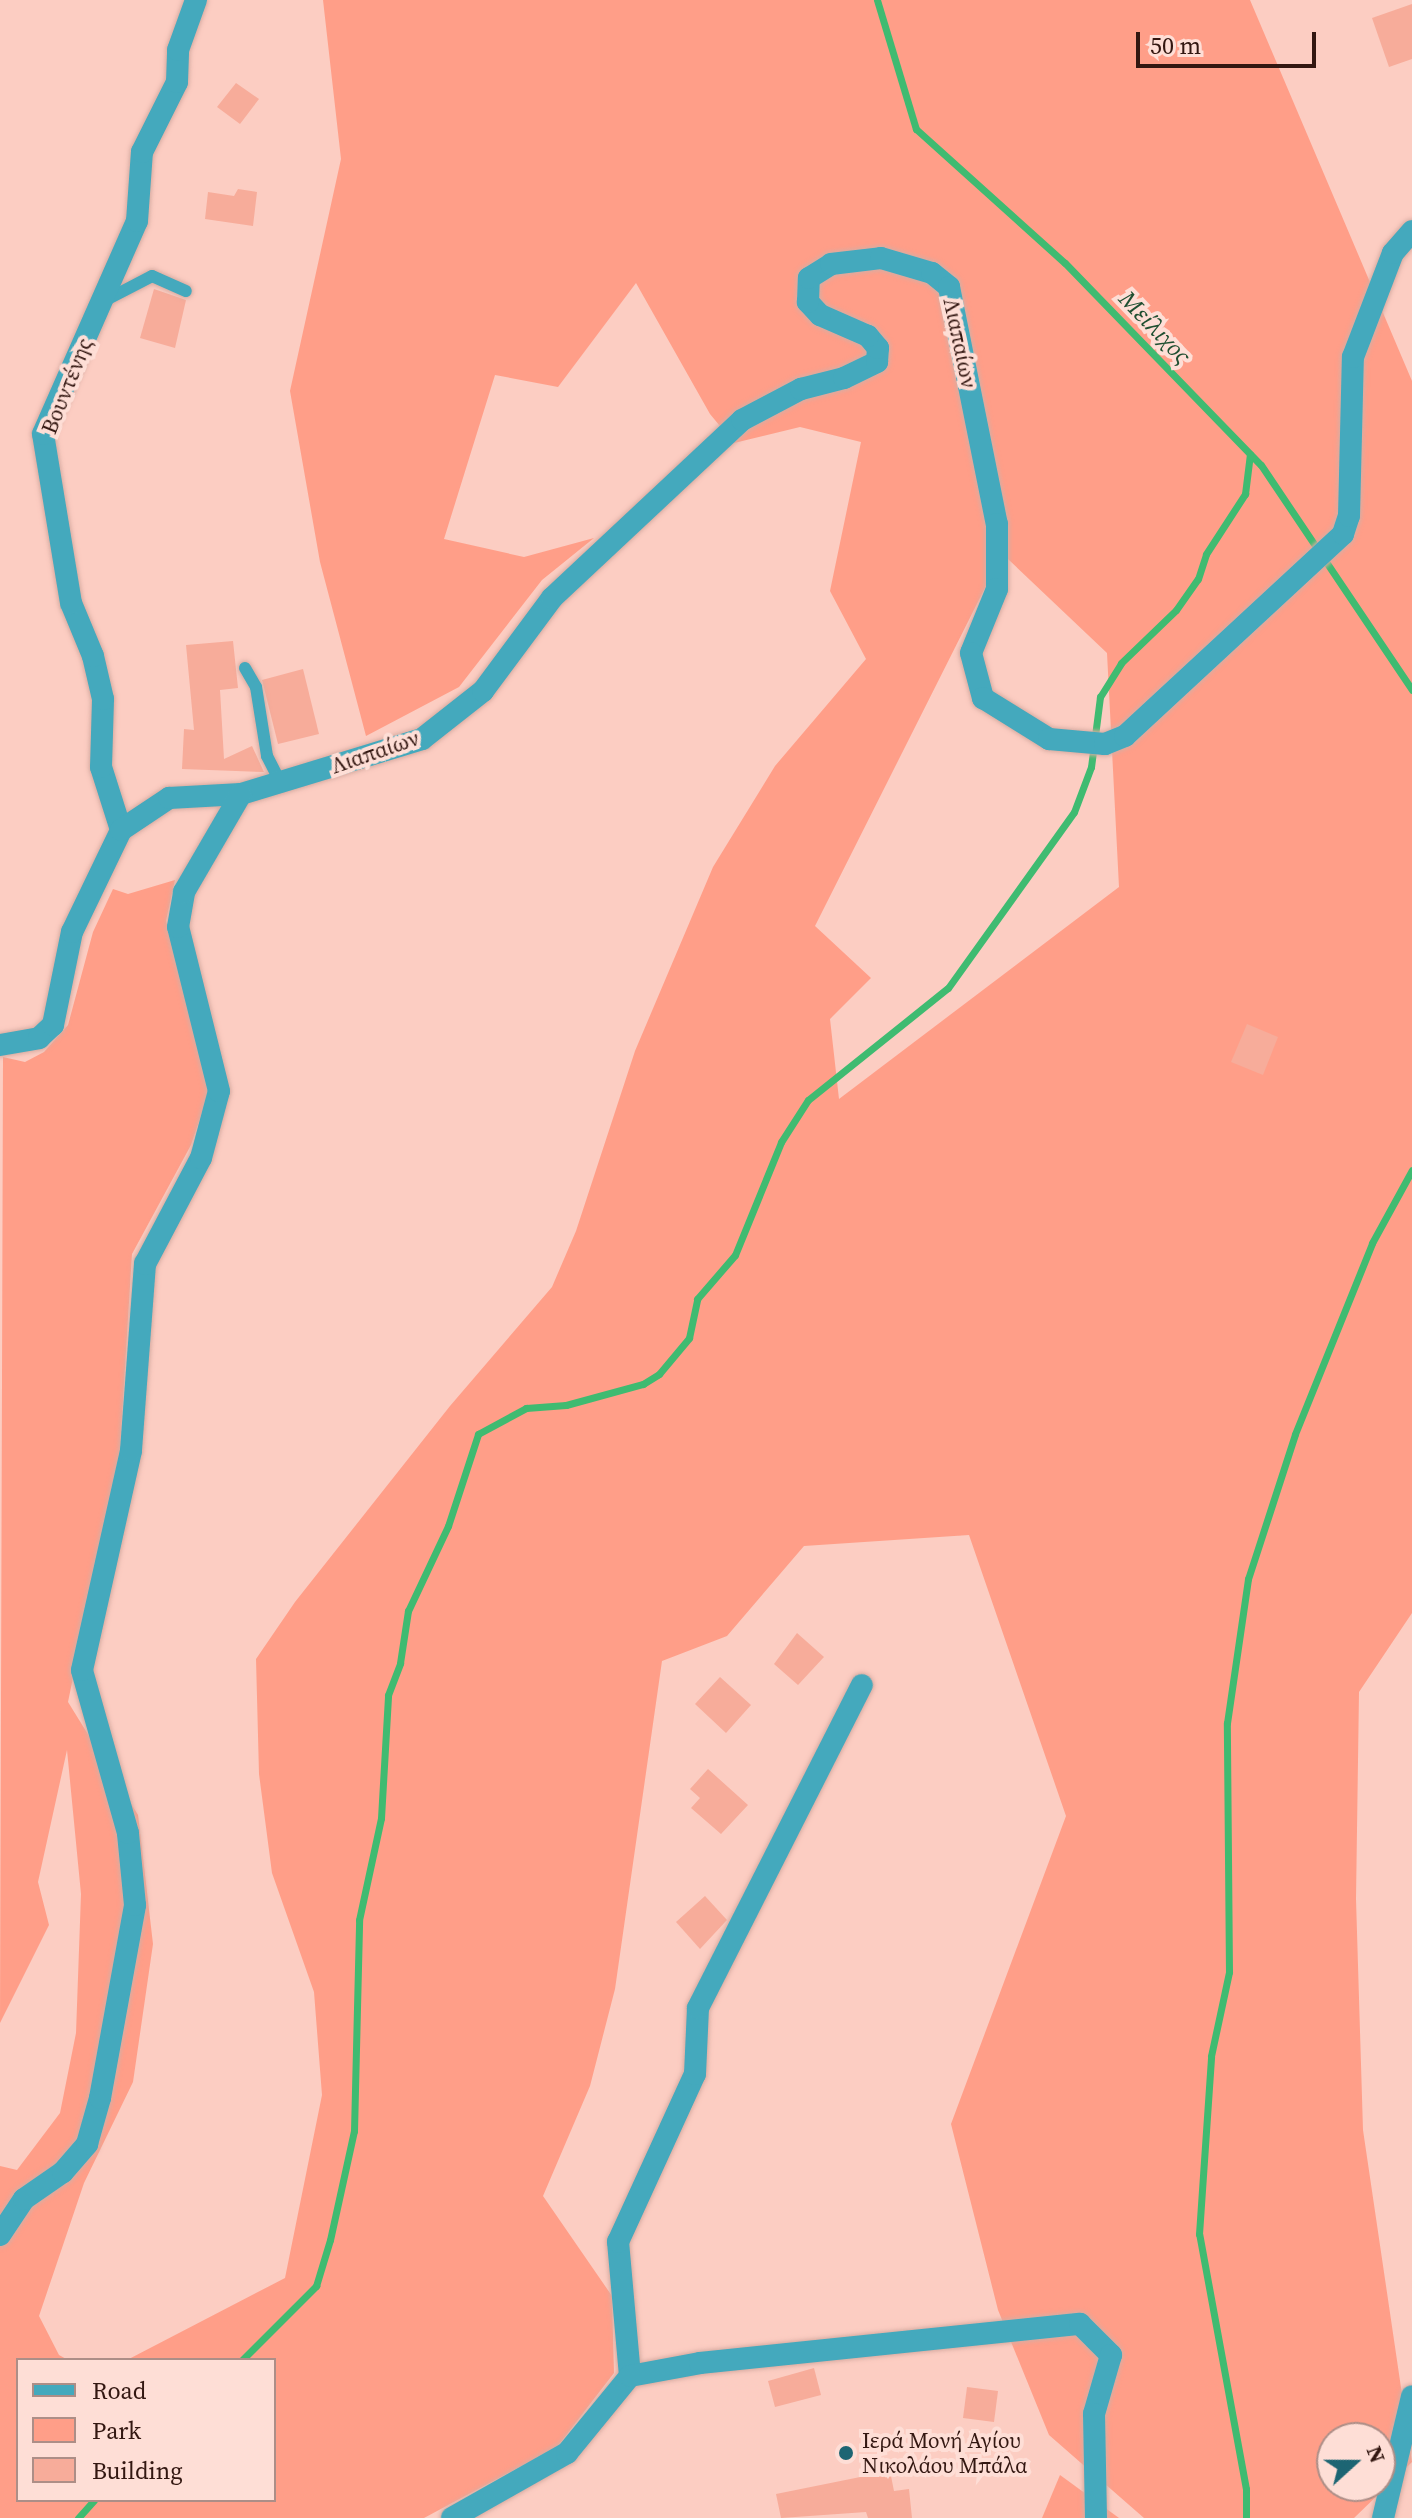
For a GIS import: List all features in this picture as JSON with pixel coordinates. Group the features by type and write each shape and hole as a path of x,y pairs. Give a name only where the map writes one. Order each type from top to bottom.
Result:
{"street":[{"name":"Βουντένης","path":"121,830 101,767 103,699 93,656 71,603 43,434 73,359 104,301 137,221 142,152 177,82 178,50 196,0"},
{"name":"Λιαπαίων","path":"121,830 169,798 241,794 422,739 483,691 552,598 742,420 801,389 844,378 877,362 878,348 868,336 820,315 808,302 809,278 831,264 881,258 932,273 949,287 997,524 997,589 971,653 974,675 983,698 1023,726 1049,739 1080,745 1105,744 1148,719 1308,563 1332,547 1349,516 1353,357 1393,253 1412,231"},
{"path":"0,2235 24,2199 63,2172 87,2144 100,2098 135,1905 128,1833 82,1670 131,1450 145,1264 201,1158 219,1091 178,927 184,892 241,794"},
{"path":"0,1045 39,1038 53,1025 72,932 121,830"},
{"path":"630,2376 618,2242 695,2074 698,2008 862,1685"},
{"path":"452,2518 479,2511 567,2453 630,2376 700,2363 1080,2324 1111,2355 1094,2414 1096,2518"},
{"path":"1383,2518 1412,2396"}],"lane":[{"path":"104,301 152,276 186,291"},
{"path":"245,668 256,687 267,756 280,782"}],"green space":[{"path":"323,0 1250,0 1412,381 1412,1613 1359,1692 1356,1899 1363,2130 1412,2462 1396,2477 1396,2422 1316,2422 1316,2502 1371,2502 1354,2518 1144,2518 1049,2435 998,2310 951,2124 1066,1816 969,1535 804,1546 727,1636 662,1661 615,1989 590,2086 543,2196 612,2296 614,2373 557,2447 424,2518 0,2518 0,2166 17,2170 60,2113 76,2033 81,1894 67,1750 38,1882 49,1925 0,2023 3,1057 25,1062 44,1052 68,1025 93,932 113,889 128,894 175,880 166,921 209,1092 191,1145 132,1254 120,1449 68,1702 138,1815 153,1944 133,2082 84,2183 39,2316 59,2355 64,2358 16,2358 16,2502 276,2502 276,2358 131,2358 285,2278 322,2095 314,1992 272,1873 259,1774 256,1659 295,1602 450,1406 552,1287 576,1231 635,1051 713,867 775,766 866,659 830,591 861,442 800,427 734,443 710,414 636,283 558,387 495,375 444,539 524,557 594,538 542,580 459,687 366,736 320,562 290,391 341,159","holes":["990,542 1107,653 1119,887 839,1099 830,1019 871,978 815,926 987,584"]},
{"path":"1060,2475 1119,2518 1042,2518"}],"building":[{"path":"1412,4 1412,59 1389,67 1372,18"},
{"path":"236,83 259,99 240,124 217,107"},
{"path":"238,189 257,192 253,226 205,219 208,192 234,196"},
{"path":"154,289 186,300 175,348 140,338"},
{"path":"233,641 238,688 220,690 224,759 252,746 264,772 182,769 184,729 194,730 186,645"},
{"path":"303,669 319,734 278,744 262,680"},
{"path":"1247,1024 1278,1037 1263,1075 1231,1062"},
{"path":"797,1633 824,1657 798,1685 774,1664"},
{"path":"720,1677 751,1705 726,1733 695,1704"},
{"path":"708,1769 748,1805 721,1834 691,1808 700,1798 690,1789"},
{"path":"705,1896 727,1920 700,1949 676,1922"},
{"path":"814,2368 821,2395 775,2407 768,2381"},
{"path":"967,2387 998,2391 994,2422 963,2418"},
{"path":"890,2471 894,2491 909,2489 912,2518 868,2518 866,2512 781,2518 776,2494"}],"waterway":[{"name":"Μείλιχος","path":"877,0 916,129 1065,263 1261,465 1412,690"},
{"path":"244,2358 316,2286 330,2240 354,2131 359,1920 381,1818 388,1695 400,1663 408,1611 448,1526 478,1434 526,1408 566,1405 643,1384 659,1374 689,1338 697,1299 735,1255 781,1142 808,1100 948,988 1074,812 1091,767 1100,697 1121,663 1176,610 1198,579 1206,554 1245,494 1250,454"},
{"path":"1246,2518 1246,2489 1199,2234 1211,2056 1229,1972 1227,1723 1248,1579 1295,1434 1372,1243 1412,1170"},
{"path":"78,2518 92,2502"}],"place":[{"name":"Ιερά Μονή Αγίου Νικολάου Μπάλα","path":"846,2453"}]}
